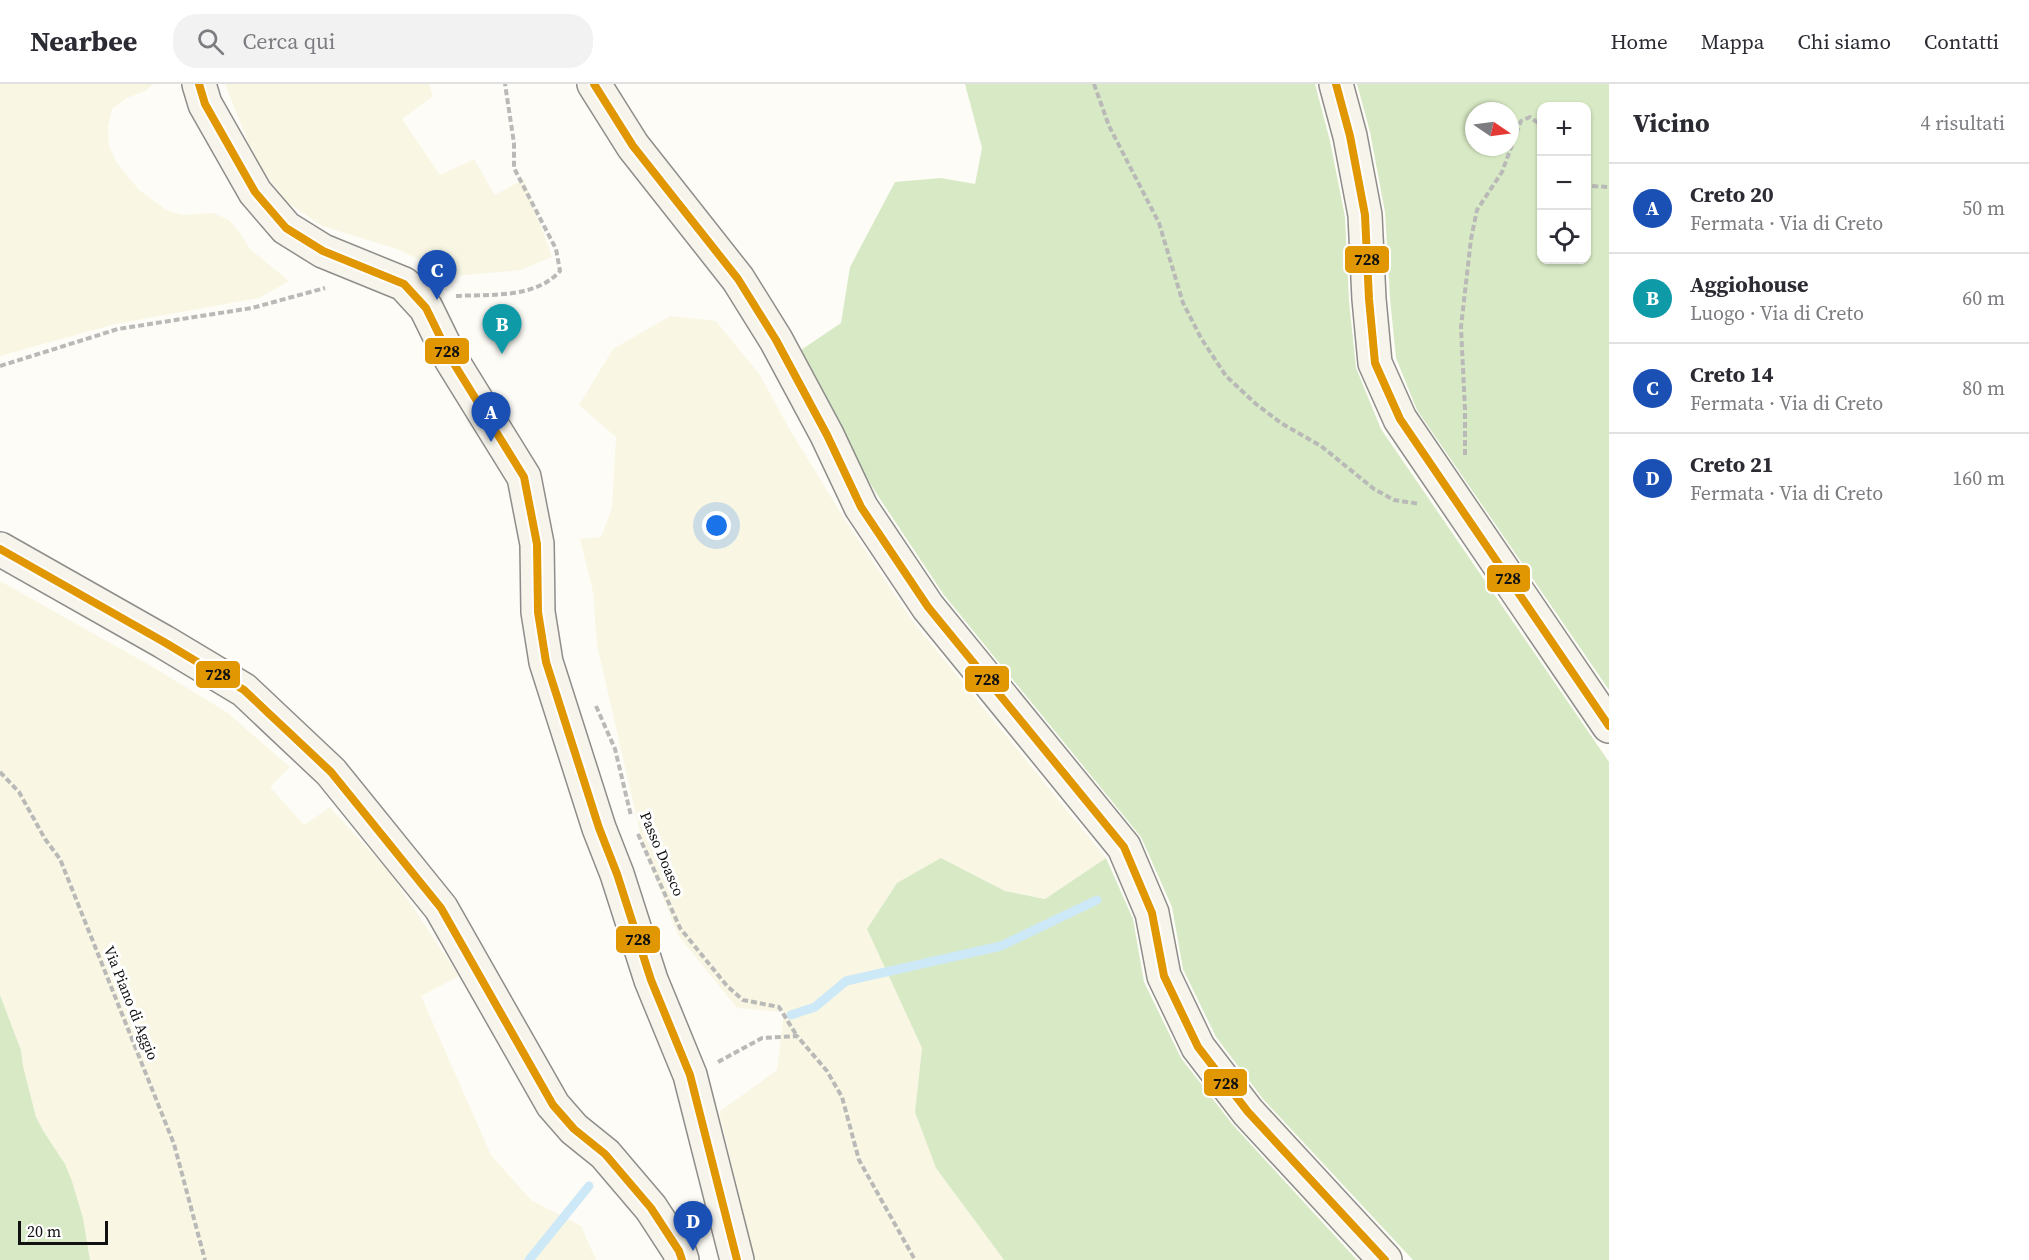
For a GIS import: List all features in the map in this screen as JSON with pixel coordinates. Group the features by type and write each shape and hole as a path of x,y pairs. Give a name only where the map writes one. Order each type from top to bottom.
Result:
{"main road":[{"path":"199,84 205,104 255,192 286,228 323,251 404,284 426,309 451,359 524,477 537,544 538,612 546,662 651,980 690,1075 737,1260"},
{"path":"594,84 633,146 738,279 781,349 827,435 861,507 928,607 1124,847 1152,913 1164,976 1198,1047 1248,1112 1385,1260"},
{"path":"1336,84 1350,136 1365,215 1369,299 1376,363 1400,419 1609,726"},
{"path":"0,549 244,690 331,772 441,908 553,1105 574,1130 605,1154 651,1208 679,1251 682,1260"}],"path":[{"path":"1591,186 1609,187"},
{"name":"Passo Doasco","path":"596,704 615,749 633,824 680,928 727,986 743,1000 779,1007 797,1036 827,1071 842,1097 859,1160 915,1260"},
{"name":"Via Piano di Aggio","path":"0,772 19,792 45,839 60,859 174,1144 205,1260"},
{"path":"690,1075 762,1038 797,1036"}],"shaded area":[{"path":"0,84 154,84 112,109 108,128 109,146 117,163 139,190 166,210 182,215 213,213 229,220 249,248 289,281 259,298 115,324 0,356"},
{"path":"225,84 429,84 433,96 402,119 440,175 474,159 495,195 524,179 552,257 521,270 442,277 426,263 397,249 322,226 287,202 255,160"},
{"path":"670,316 716,321 760,375 790,430 844,518 911,619 1106,858 1045,899 1005,891 941,858 867,929 922,1048 915,1112 1004,1260 755,1260 719,1112 777,1070 784,1012 737,1008 678,935 644,850 597,645 593,592 580,539 601,537 612,508 616,437 579,405 613,349"},
{"path":"0,581 153,667 228,713 290,767 270,787 304,825 330,807 390,873 459,976 421,996 491,1155 531,1200 581,1226 596,1260 90,1260 83,1218 72,1181 65,1164 36,1117 21,1049 0,995"}],"green space":[{"path":"965,84 1315,84 1330,141 1345,217 1349,301 1356,368 1381,429 1609,762 1609,1260 1413,1260 1263,1099 1216,1037 1183,969 1172,907 1141,837 944,595 878,496 825,410 795,354 841,323 850,267 895,182 941,178 975,184 982,148"},
{"path":"1357,84 1609,84 1609,690 1417,410 1396,358 1385,212 1370,132"},
{"path":"941,858 1005,891 1045,899 1106,858 1133,919 1144,982 1181,1058 1233,1125 1357,1260 1004,1260 936,1168 915,1112 922,1048 867,929 897,883"},
{"path":"0,995 21,1050 36,1117 65,1164 72,1181 83,1218 90,1260 0,1260"}],"waterway":[{"path":"791,1015 815,1007 846,981 1001,946 1097,900"},
{"path":"529,1260 589,1186"}],"transit line":[{"name":"728","path":"199,84 205,104 255,192 286,228 323,251 404,284 426,308 451,359 524,477 537,544 538,612 546,662 651,980 690,1075 737,1260"},
{"name":"728","path":"594,84 633,146 738,279 776,340 827,435 861,507 928,607 1124,847 1152,913 1164,976 1198,1047 1248,1112 1385,1260"},
{"name":"728","path":"1336,84 1350,136 1365,215 1375,363 1400,419 1609,726"},
{"name":"728","path":"0,549 244,690 331,772 441,908 553,1105 574,1129 605,1154 651,1208 679,1251 682,1260"}],"place":[{"name":"Creto 14","path":"437,300"},
{"name":"Aggiohouse","path":"502,354"},
{"name":"Creto 20","path":"491,442"},
{"name":"Creto 21","path":"693,1251"}]}
